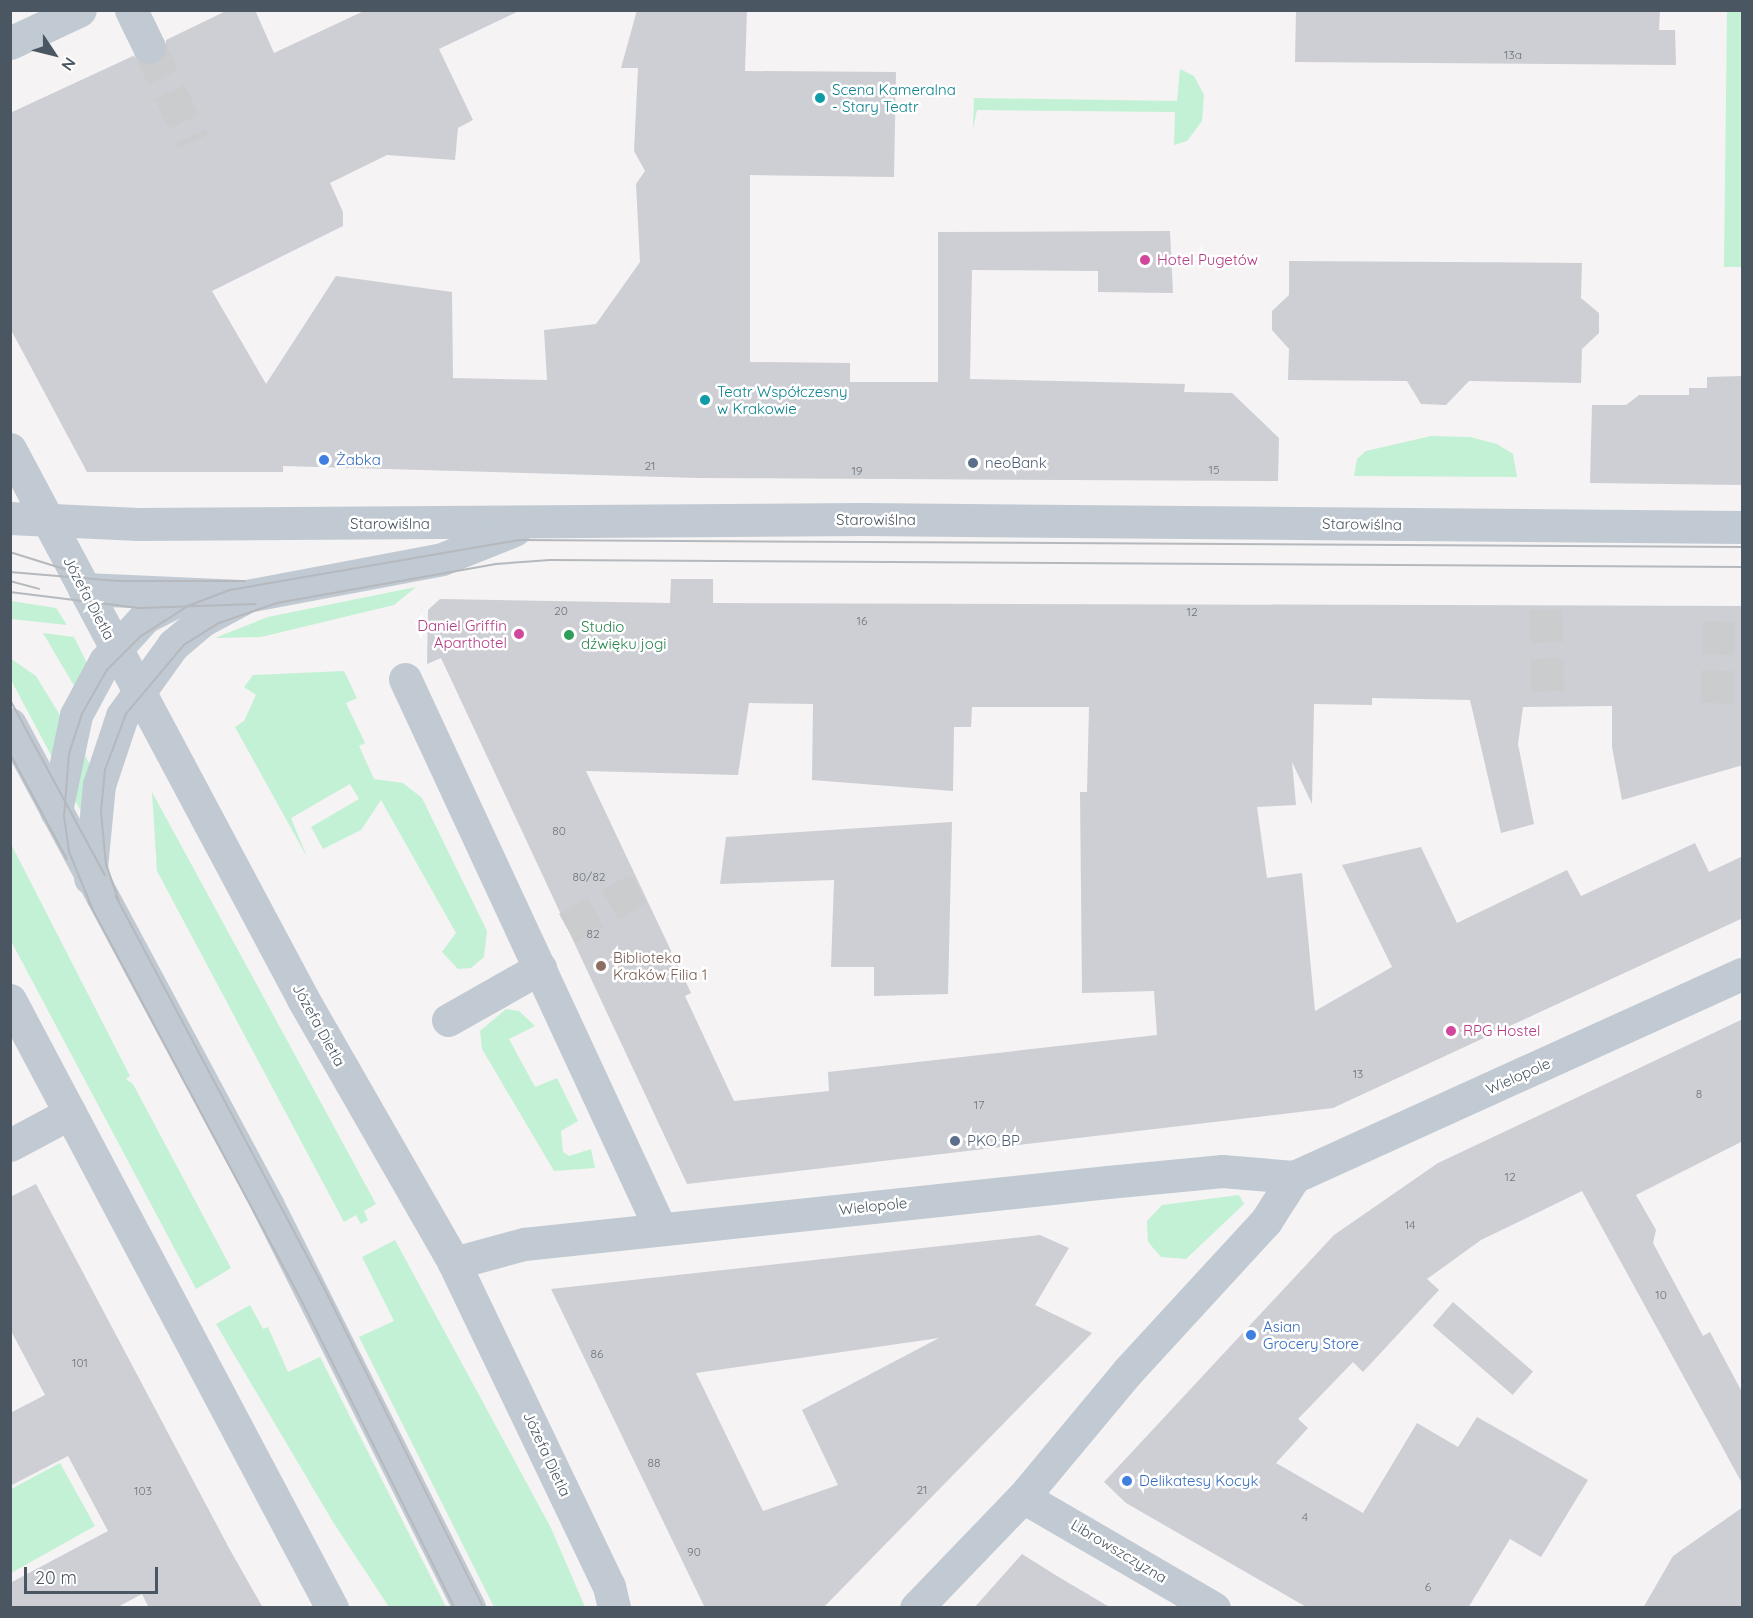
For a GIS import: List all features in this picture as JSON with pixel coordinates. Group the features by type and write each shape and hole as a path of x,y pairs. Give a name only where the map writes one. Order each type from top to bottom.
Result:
{"street":[{"path":"10,43 80,10"},
{"path":"131,10 149,47"},
{"name":"Józefa Dietla","path":"10,449 303,999 454,1263 604,1576 614,1608"},
{"name":"Starowiślna","path":"10,518 48,521 538,520 1743,527"},
{"path":"84,589 189,596 247,596 442,559 538,520"},
{"path":"56,811 76,715 115,647 155,609 189,596"},
{"path":"90,878 104,759 137,689 203,620 247,596"},
{"path":"405,679 660,1228"},
{"path":"10,724 90,878 267,1204 469,1608"},
{"path":"448,1020 540,968"},
{"name":"Wielopole","path":"454,1263 524,1244 1222,1171 1293,1178 1743,974"},
{"path":"10,1000 332,1608"},
{"path":"10,1145 70,1113"},
{"path":"916,1608 1023,1497 1128,1371 1266,1221 1293,1178"},
{"name":"Librowszczyzna","path":"1023,1497 1214,1608"}],"green space":[{"path":"1727,11 1742,11 1742,267 1724,267"},
{"path":"1180,69 1194,76 1204,95 1202,121 1187,141 1174,145 1175,112 977,110 973,129 974,98 1177,101"},
{"path":"1431,436 1470,437 1497,444 1513,454 1517,477 1354,476 1357,459 1366,451"},
{"path":"416,587 394,605 261,637 215,638 268,617"},
{"path":"11,601 56,608 67,625 11,619"},
{"path":"43,633 74,637 91,671 80,696"},
{"path":"10,658 36,676 67,727 52,757 11,680"},
{"path":"344,671 357,698 346,703 365,743 359,746 374,779 403,783 422,798 487,931 484,957 471,968 458,969 442,952 456,933 381,800 361,830 323,849 311,827 359,799 350,784 291,818 307,857 235,727 244,721 256,695 244,687 253,675"},
{"path":"80,746 95,774 81,811 73,797"},
{"path":"152,792 376,1204 364,1211 368,1220 361,1224 356,1215 344,1222 157,871"},
{"path":"11,844 130,1076 126,1079 133,1084 231,1268 196,1289 11,941"},
{"path":"506,1009 519,1011 535,1026 509,1039 535,1087 557,1078 578,1121 561,1131 563,1152 569,1156 591,1149 595,1168 554,1171 482,1049 480,1031"},
{"path":"1239,1195 1244,1204 1186,1259 1161,1257 1148,1242 1147,1221 1162,1205"},
{"path":"395,1240 551,1528 585,1607 494,1607 359,1337 394,1321 362,1257"},
{"path":"250,1305 263,1329 268,1327 288,1372 320,1357 446,1607 389,1607 333,1522 216,1324"},
{"path":"60,1463 95,1526 11,1573 11,1489"}],"building":[{"path":"228,10 255,10 274,53 366,10 521,10 439,49 473,120 458,128 455,160 387,155 330,183 343,212 343,226 212,291 266,384 336,276 452,292 453,378 547,380 544,330 596,324 640,262 636,184 645,171 634,151 638,68 621,68 637,10 747,10 745,71 896,72 894,177 750,175 750,362 850,363 850,382 938,382 938,232 1170,231 1173,293 1098,292 1098,271 972,270 970,379 1185,384 1184,392 1232,393 1279,438 1278,481 698,478 283,466 283,472 87,472 10,328 10,113 133,56 147,66 157,64 165,57 166,40"},
{"path":"1296,10 1660,10 1659,30 1675,30 1676,65 1295,62"},
{"path":"1289,261 1582,263 1581,298 1599,313 1599,333 1582,349 1581,383 1469,381 1446,405 1421,404 1407,381 1288,380 1289,349 1272,330 1272,311 1289,295"},
{"path":"1743,376 1743,485 1590,483 1592,405 1626,405 1639,395 1689,395 1689,388 1707,388 1707,377"},
{"path":"671,579 713,579 713,603 1743,606 1743,765 1622,800 1612,747 1612,706 1523,707 1518,744 1534,824 1501,833 1470,700 1372,698 1372,705 1314,704 1312,804 1292,762 1296,805 1257,807 1267,878 1302,873 1315,1011 1392,967 1342,865 1421,847 1457,923 1567,870 1581,896 1695,843 1709,872 1743,856 1743,918 1333,1108 687,1184 441,658 427,664 428,610 440,599 670,603","holes":["749,703 813,704 812,780 953,791 954,727 971,727 972,707 1089,707 1087,792 1080,792 1082,993 1154,991 1157,1035 828,1072 829,1091 734,1101 685,996 691,993 586,771 738,775"]},
{"path":"952,822 948,994 874,996 874,967 831,967 834,880 720,884 726,837"},
{"path":"1743,1019 1743,1141 1636,1195 1656,1230 1653,1243 1703,1336 1710,1332 1743,1394 1743,1485 1582,1191 1481,1240 1427,1279 1439,1290 1363,1372 1353,1362 1298,1419 1308,1428 1276,1463 1363,1513 1417,1423 1458,1447 1477,1417 1588,1480 1541,1557 1510,1539 1468,1608 1308,1608 1126,1503 1104,1482 1334,1235 1438,1163"},
{"path":"36,1184 263,1608 149,1608 142,1594 116,1608 10,1608 10,1583 108,1531 68,1456 10,1486 10,1413 45,1395 10,1329 10,1197"},
{"path":"1040,1235 1069,1248 1035,1305 1092,1333 823,1608 705,1608 551,1289","holes":["939,1338 802,1410 838,1485 763,1511 696,1373"]},
{"path":"1453,1302 1533,1372 1513,1395 1433,1325"},
{"path":"1743,1507 1743,1608 1643,1608 1673,1556"},
{"path":"1022,1554 1057,1576 1111,1608 974,1608"}],"tunnel":[{"path":"149,47 193,141"},
{"path":"1717,703 1719,606"},
{"path":"1546,609 1548,696"},
{"path":"567,928 641,887"}],"tram line":[{"path":"92,908 69,852 64,817 69,754 82,714 107,670 140,637 188,606 230,590 520,540 1742,547"},
{"path":"10,552 77,573"},
{"path":"119,902 106,865 101,812 105,770 126,714 184,645 219,623 277,603 496,564 550,560 1742,567"},
{"path":"10,572 118,581 245,581"},
{"path":"10,581 39,589"},
{"path":"10,592 141,608 255,604"},
{"path":"10,699 105,875"},
{"path":"10,753 67,859"},
{"path":"116,896 326,1291 484,1608"},
{"path":"89,902 303,1303 455,1608"}],"place":[{"name":"Scena Kameralna - Stary Teatr","path":"820,98"},
{"name":"Hotel Pugetów","path":"1145,260"},
{"name":"Teatr Współczesny w Krakowie","path":"705,400"},
{"name":"Żabka","path":"324,460"},
{"name":"neoBank","path":"973,463"},
{"name":"Daniel Griffin Aparthotel","path":"519,634"},
{"name":"Studio dźwięku jogi","path":"569,635"},
{"name":"Biblioteka Kraków Filia 1","path":"601,966"},
{"name":"RPG Hostel","path":"1451,1031"},
{"name":"PKO BP","path":"955,1141"},
{"name":"Asian Grocery Store","path":"1251,1335"},
{"name":"Delikatesy Kocyk","path":"1127,1481"}]}
